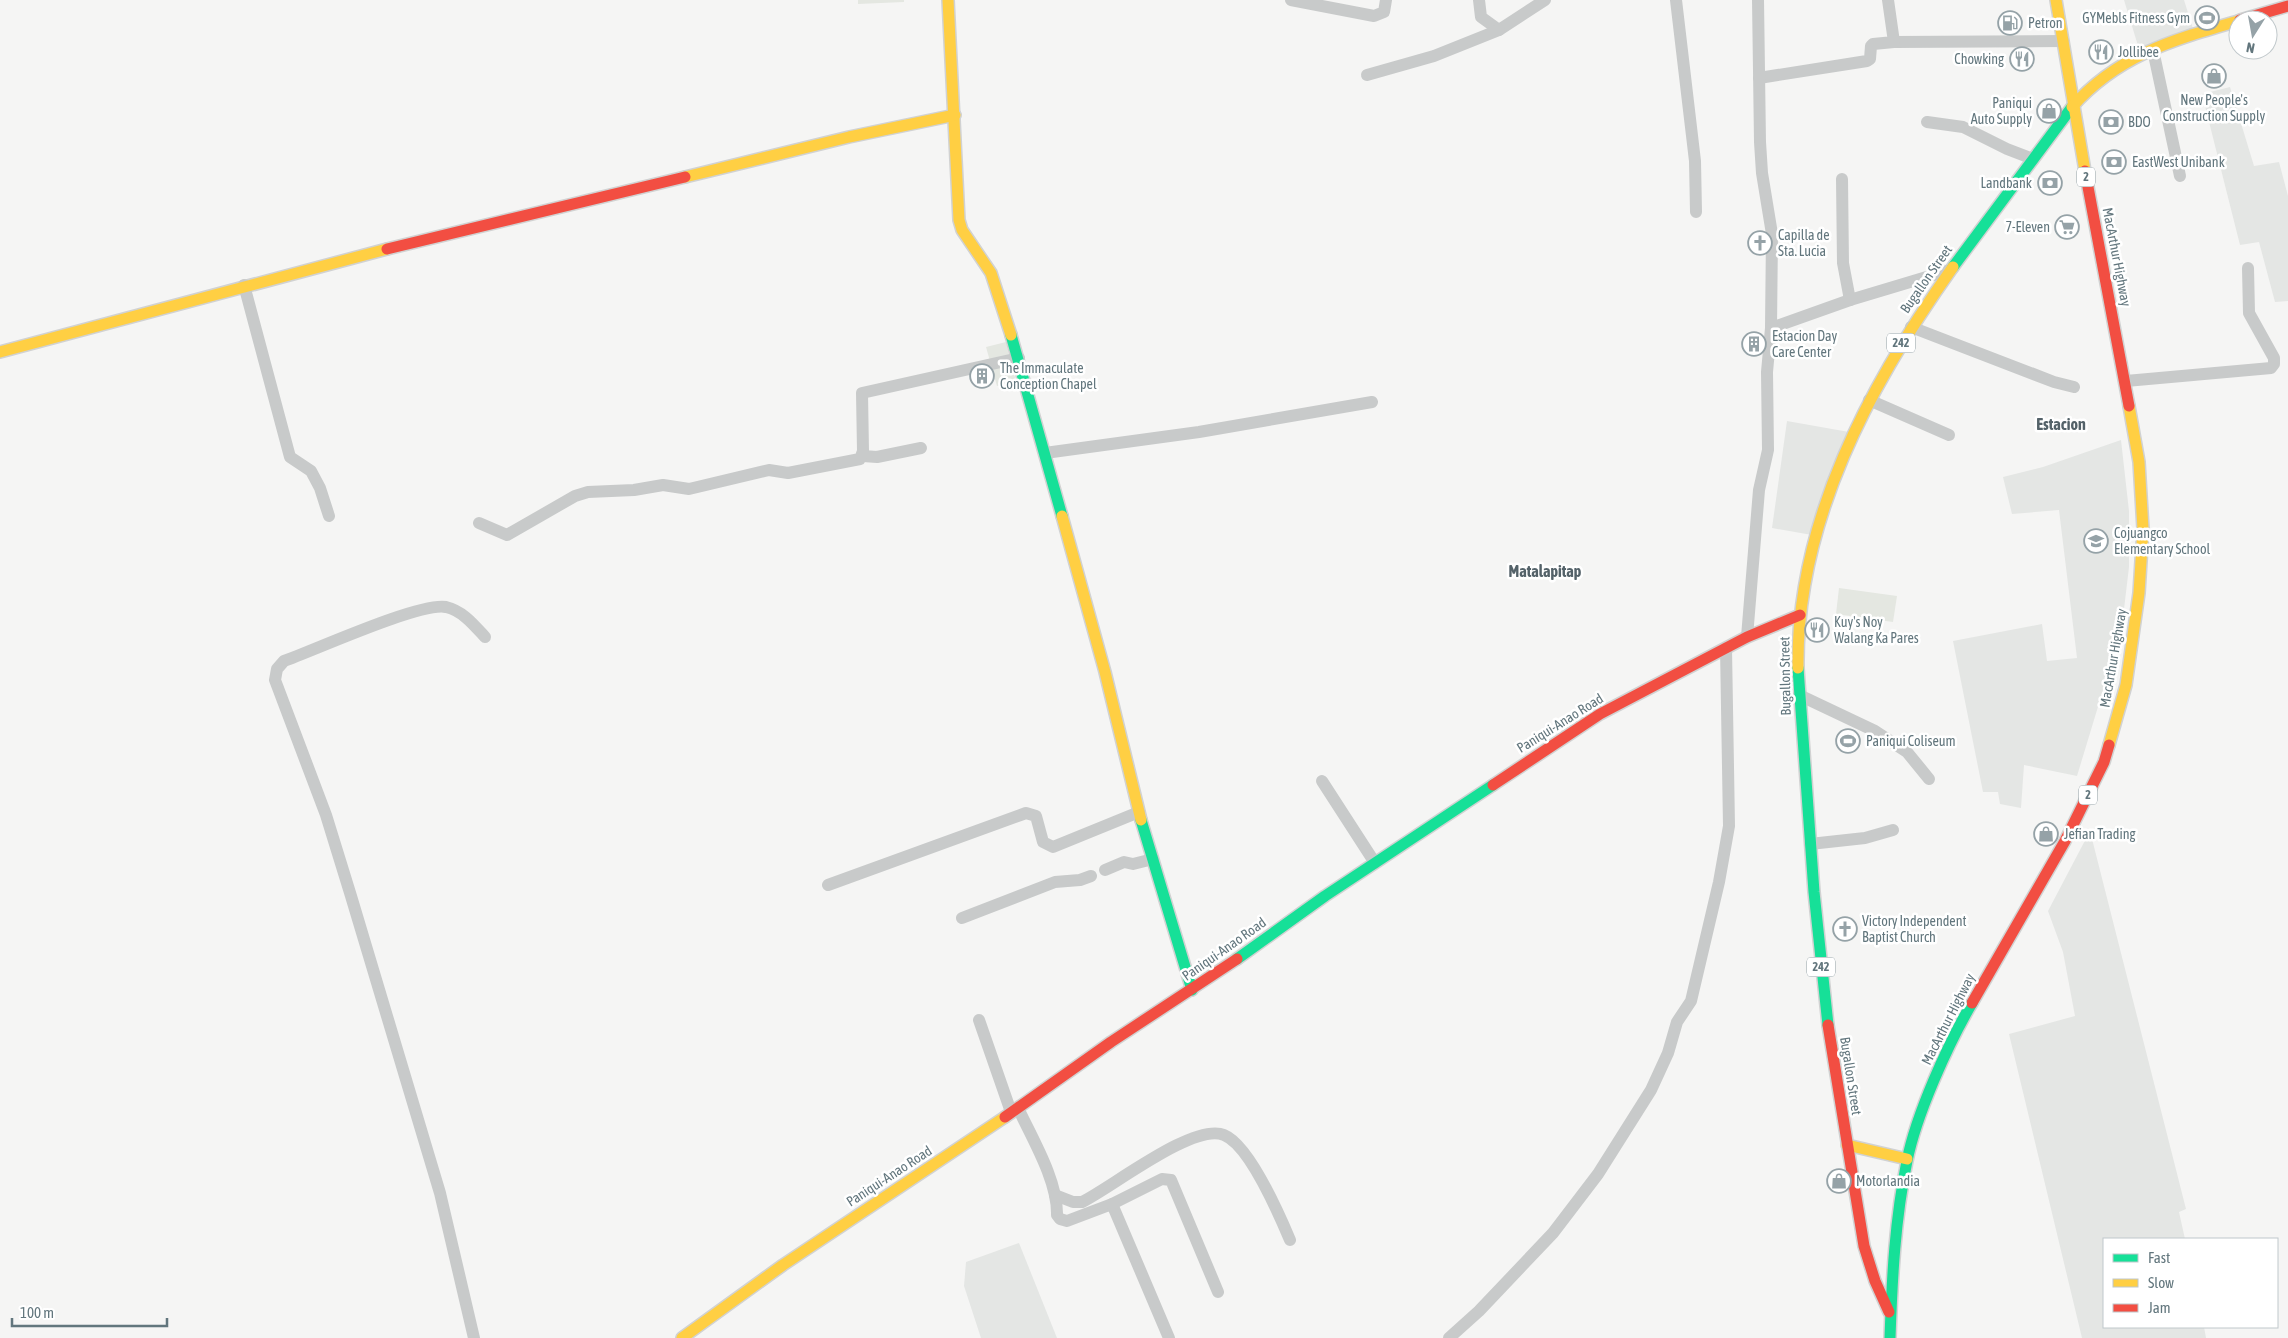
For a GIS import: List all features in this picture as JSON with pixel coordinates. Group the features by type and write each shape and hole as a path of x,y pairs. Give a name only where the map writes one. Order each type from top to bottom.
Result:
{"main road":[{"path":"948,0 959,220 962,230 991,273 1019,358 1112,698 1139,812 1192,990"},
{"name":"MacArthur Highway","path":"1890,1338 1889,1312 1893,1252 1907,1159 1922,1109 1950,1043 2081,812 2104,762 2118,717 2131,655 2142,570 2143,536 2139,462 2126,382 2073,108 2056,0"},
{"name":"242","path":"2266,10 2282,4"},
{"name":"242","path":"2073,108 2108,73 2153,50 2228,24"},
{"name":"Bugallon Street","path":"1889,1312 1869,1268 1826,1011 1810,844 1799,695 1797,652 1800,615 1815,537 1837,473 1869,400 1911,326 1950,270 2073,108"},
{"path":"0,352 244,285 840,139 955,115"},
{"name":"Paniqui-Anao Road","path":"682,1338 783,1264 1015,1110 1111,1042 1192,990 1375,863 1600,714 1747,637 1800,615"},
{"path":"1847,1145 1907,1159"}],"street":[{"path":"1291,0 1374,16 1384,12 1386,0"},
{"path":"1479,0 1481,17 1498,30"},
{"path":"1367,74 1434,56 1498,30 1545,0"},
{"path":"1676,0 1695,161 1696,212"},
{"path":"1747,637 1759,490 1768,450 1767,372 1771,328 1772,234 1762,173 1758,78 1758,0"},
{"path":"1888,0 1894,42"},
{"path":"1758,78 1867,61 1870,58 1870,46 1873,44 1894,42 2063,41"},
{"path":"2153,50 2180,176"},
{"path":"1927,122 1963,127 2007,149 2033,159"},
{"path":"1842,179 1843,263 1850,300"},
{"path":"2126,382 2271,368 2274,364 2274,358 2249,313 2248,268"},
{"path":"1771,328 1850,300 1950,270"},
{"path":"244,285 290,457 310,471 315,478 329,516"},
{"path":"1911,326 2054,382 2074,386"},
{"path":"863,456 862,393 1019,358"},
{"path":"1869,400 1949,435"},
{"path":"1045,453 1199,432 1372,402"},
{"path":"479,522 504,534 511,534 558,506 588,492 634,490 663,485 689,489 769,470 792,473 860,459 863,456 876,458 922,448"},
{"path":"474,1338 440,1193 351,896 326,815 275,680 277,669 284,662 359,631 433,607 446,607 464,615 485,637"},
{"path":"1449,1338 1479,1311 1553,1233 1598,1174 1651,1090 1668,1053 1677,1022 1691,1001 1719,882 1729,826 1726,648"},
{"path":"1799,695 1875,731 1906,752 1929,780"},
{"path":"1322,781 1375,863"},
{"path":"828,885 1026,814 1036,816 1043,842 1053,847 1139,812"},
{"path":"1810,844 1865,838 1893,830"},
{"path":"1105,870 1124,862 1136,863 1153,859"},
{"path":"962,918 1056,882 1080,880 1091,876"},
{"path":"979,1020 1015,1110 1055,1195 1057,1215 1066,1221 1112,1204 1162,1179 1171,1180 1218,1292"},
{"path":"1055,1195 1073,1202 1082,1202 1142,1164 1193,1138 1208,1133 1219,1133 1234,1142 1256,1171 1275,1205 1290,1240"},
{"path":"1112,1204 1169,1338"}],"shaded area":[{"path":"858,0 904,0 904,2 858,4"},
{"path":"2124,0 2184,0 2194,32 2139,49"},
{"path":"2230,87 2254,166 2279,162 2288,196 2288,301 2275,302 2259,242 2240,245 2202,94"},
{"path":"1006,342 1016,381 997,386 986,347"},
{"path":"1787,421 1849,432 1812,535 1772,528"},
{"path":"2121,440 2129,511 2129,567 2124,609 2114,654 2077,776 2024,765 2021,808 2000,804 1998,792 1983,792 1953,641 2042,624 2047,661 2077,658 2059,510 2012,514 2003,477 2043,467"},
{"path":"1839,588 1897,596 1893,622 1836,614"},
{"path":"2090,831 2186,1209 2179,1212 2185,1238 2103,1238 2103,1328 2204,1328 2206,1338 2082,1338 2009,1034 2075,1016 2063,952 2048,911"},
{"path":"1019,1243 1057,1338 981,1338 964,1286 966,1262"}],"traffic: fast":[{"path":"1953,267 2072,107"},
{"path":"1011,335 1062,516"},
{"path":"1798,668 1814,892 1828,1025"},
{"path":"1237,959 1325,896 1493,785"},
{"path":"1141,820 1192,990"},
{"path":"1890,1338 1897,1227 1911,1143 1934,1080 1972,1003"}],"traffic: slow":[{"path":"948,0 959,220 962,230 991,273 1011,335"},
{"path":"2056,0 2085,171"},
{"path":"2072,107 2108,74 2128,62 2169,43 2228,24"},
{"path":"685,177 849,137 955,115"},
{"path":"0,352 387,249"},
{"path":"1798,668 1801,613 1810,560 1824,507 1844,456 1893,358 1953,267"},
{"path":"2109,745 2126,685 2139,593 2143,529 2139,462 2129,406"},
{"path":"1062,516 1105,672 1141,820"},
{"path":"682,1338 783,1265 1005,1117"},
{"path":"1847,1145 1907,1159"}],"traffic: jam":[{"path":"2274,10 2288,6"},
{"path":"2085,171 2129,406"},
{"path":"387,249 685,177"},
{"path":"1493,785 1600,714 1747,637 1800,615"},
{"path":"1972,1003 2065,841 2104,762 2109,745"},
{"path":"1005,1117 1111,1042 1237,959"},
{"path":"1828,1025 1864,1246 1875,1281 1889,1312"}],"place":[{"name":"GYMebls Fitness Gym","path":"2207,18"},
{"name":"Petron","path":"2010,23"},
{"name":"Jollibee","path":"2101,52"},
{"name":"Chowking","path":"2022,59"},
{"name":"New People's Construction Supply","path":"2214,76"},
{"name":"Paniqui Auto Supply","path":"2049,111"},
{"name":"BDO","path":"2111,122"},
{"name":"EastWest Unibank","path":"2114,162"},
{"name":"Landbank","path":"2050,183"},
{"name":"7-Eleven","path":"2067,227"},
{"name":"Capilla de Sta. Lucia","path":"1760,243"},
{"name":"Estacion Day Care Center","path":"1754,344"},
{"name":"The Immaculate Conception Chapel","path":"982,376"},
{"name":"Cojuangco Elementary School","path":"2096,541"},
{"name":"Kuy's Noy Walang Ka Pares","path":"1817,630"},
{"name":"Paniqui Coliseum","path":"1848,741"},
{"name":"Jefian Trading","path":"2046,834"},
{"name":"Victory Independent Baptist Church","path":"1845,929"},
{"name":"Motorlandia","path":"1839,1181"}],"district":[{"name":"Estacion","path":"2061,424"},
{"name":"Matalapitap","path":"1545,571"}]}
